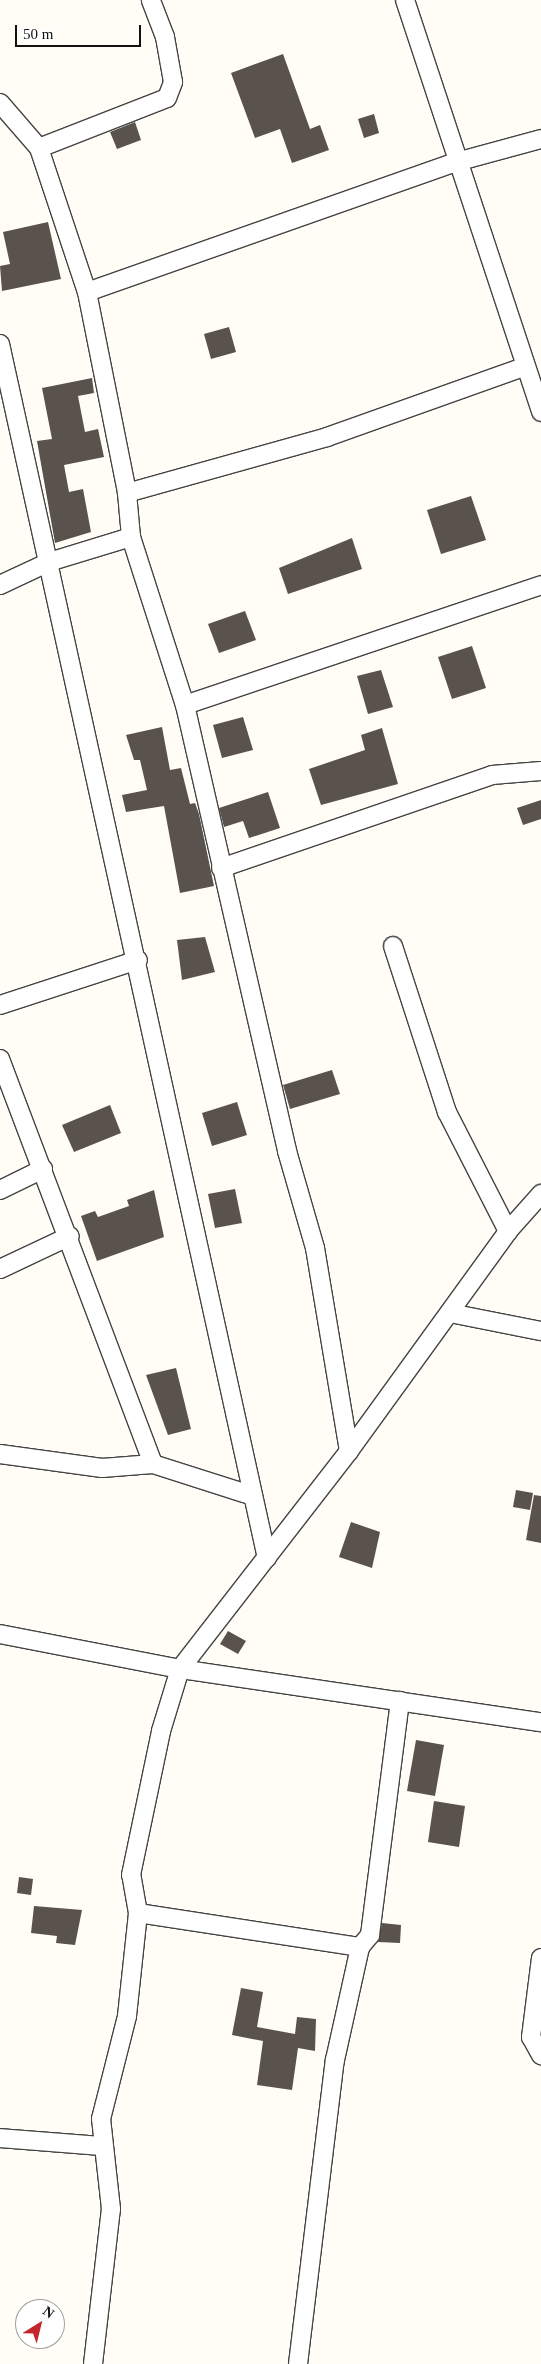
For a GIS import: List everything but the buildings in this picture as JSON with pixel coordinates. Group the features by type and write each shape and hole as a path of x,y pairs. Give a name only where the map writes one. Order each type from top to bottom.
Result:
{"street":[{"path":"39,148 167,98 173,82 165,37 151,0"},
{"path":"405,0 460,161 524,367 541,412"},
{"path":"0,103 39,148 87,292 127,493 131,537 185,705 287,1151 315,1248 349,1451"},
{"path":"87,292 460,161 541,139"},
{"path":"0,344 5,392 49,562 138,960 267,1558"},
{"path":"127,493 327,437 524,367"},
{"path":"0,585 49,562 131,537"},
{"path":"185,705 541,585"},
{"path":"221,868 483,778 541,771"},
{"path":"393,946 447,1112 495,1213 508,1231"},
{"path":"0,1005 138,960"},
{"path":"2,1071 70,1236 153,1464"},
{"path":"0,1190 43,1169"},
{"path":"93,2364 111,2209 102,2146 101,2119 127,2016 138,1913 131,1875 161,1730 180,1669 349,1451 508,1231 541,1194"},
{"path":"0,1269 70,1236"},
{"path":"450,1313 541,1331"},
{"path":"0,1454 102,1468 153,1464 253,1496"},
{"path":"0,1634 180,1669 541,1722"},
{"path":"298,2364 335,2060 360,1947 370,1935 400,1701"},
{"path":"138,1913 360,1947"},
{"path":"541,1958 531,2037 541,2055"},
{"path":"0,2138 102,2146"}]}
